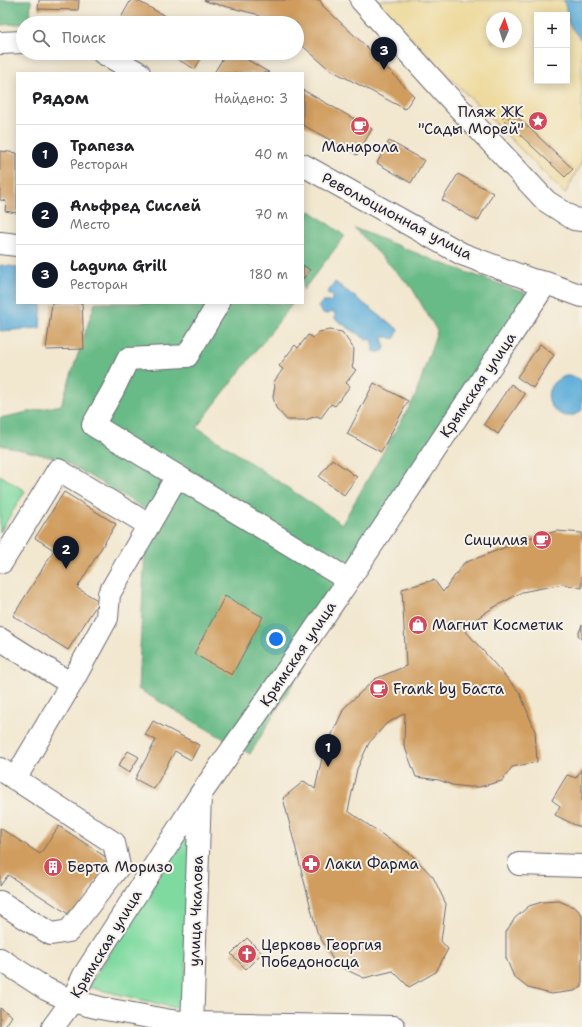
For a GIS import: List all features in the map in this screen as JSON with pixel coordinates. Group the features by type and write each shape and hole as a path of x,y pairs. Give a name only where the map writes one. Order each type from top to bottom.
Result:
{"street":[{"path":"361,0 444,92 546,201 574,219 582,220"},
{"path":"0,43 16,42"},
{"path":"116,60 137,72"},
{"name":"Революционная улица","path":"304,166 462,254 532,280 546,283 582,296"},
{"path":"0,243 16,245"},
{"name":"Крымская улица","path":"53,1027 72,1001 84,975 200,795 348,582 546,283"},
{"path":"218,304 186,356 128,360 93,425 342,576 348,582"},
{"path":"1,562 58,470 149,525"},
{"path":"0,902 51,934 69,931 119,866 114,843 8,774 71,684 107,618 109,594 177,476"},
{"path":"0,639 71,684"},
{"name":"улица Чкалова","path":"192,1025 200,795"},
{"path":"518,864 582,866"},
{"path":"0,958 46,989 72,1001 100,1008 192,1025 394,1027"}],"green space":[{"path":"0,0 31,0 30,16 16,16 16,24 0,25"},
{"path":"310,211 345,236 304,289 304,216"},
{"path":"354,228 436,261 530,295 250,754 138,689 147,510 61,459 0,445 0,418 61,405 95,304 292,304 197,427 342,524 415,397 437,331 412,288"},
{"path":"0,475 25,491 0,532"},
{"path":"193,824 184,1010 88,987"}],"sand":[{"name":"Пляж ЖК \"Сады Морей\"","path":"374,0 564,0 567,12 534,12 534,84 570,84 570,26 582,41 582,161 565,194"}],"water":[{"path":"564,0 582,0 582,41 570,26 570,12 567,12"},
{"path":"0,265 16,267 16,304 42,304 40,328 0,331"},
{"path":"335,282 399,330 394,339 383,337 385,347 384,350 375,352 373,350 373,342 371,339 367,340 335,319 335,312 326,314 319,309 318,307 322,302 330,302 332,300 332,296 327,293"},
{"path":"566,376 575,377 582,381 582,410 573,415 564,416 557,412 551,405 548,397 550,389 555,382"}],"building":[{"path":"39,0 79,0 78,10 38,9"},
{"path":"131,0 136,0 165,16 122,16"},
{"path":"204,0 320,0 323,6 368,48 414,96 405,109 329,69 304,47 304,16 259,16"},
{"path":"179,60 200,60 195,69"},
{"path":"222,60 248,60 268,72 215,72"},
{"path":"304,91 372,129 357,155 304,126"},
{"path":"510,110 573,169 565,177 502,118"},
{"path":"389,141 424,160 411,183 377,163"},
{"path":"0,151 16,153 16,213 5,211 6,201 0,200"},
{"path":"458,174 493,193 478,221 442,200"},
{"path":"304,266 310,270 304,278"},
{"path":"52,304 82,304 84,349 46,350"},
{"path":"330,330 342,332 354,349 352,367 356,370 346,383 350,386 335,406 331,404 321,418 317,416 305,420 287,420 276,408 273,397 275,385 273,383 283,369 279,366 295,345 298,348 308,335 314,338 319,332"},
{"path":"540,344 554,355 533,388 517,377"},
{"path":"374,383 408,401 381,452 347,434"},
{"path":"511,384 525,394 498,434 484,424"},
{"path":"332,459 357,477 344,495 319,477"},
{"path":"64,492 116,524 77,588 99,601 68,650 13,616 54,550 35,538"},
{"path":"557,531 582,533 582,588 563,584 522,592 491,609 463,628 520,693 535,731 537,762 512,767 502,781 479,787 452,785 439,780 416,777 404,745 405,713 386,724 369,743 357,769 348,811 412,855 433,877 446,904 441,941 448,949 436,972 409,987 393,971 364,978 336,965 317,932 283,798 304,781 315,789 323,754 344,708 375,679 406,666 402,589 434,580 443,592 464,563 530,538"},
{"path":"225,596 263,617 232,675 194,654"},
{"path":"582,625 582,640 578,635"},
{"path":"153,721 199,745 191,760 175,751 154,789 135,779 156,740 145,735"},
{"path":"128,751 139,757 129,773 118,766"},
{"path":"582,768 582,827 555,815 560,806 552,800 567,775 576,778"},
{"name":"Берта Моризо","path":"59,826 110,860 73,917 8,875 0,886 0,828 40,854"},
{"path":"559,901 576,908 582,915 582,987 574,991 551,994 528,988 514,977 506,958 506,932 515,918 529,906 542,902"},
{"name":"Церковь Георгия Победоносца","path":"247,938 262,953 246,969 231,954"},
{"path":"0,1008 12,1016 5,1027 0,1027"}],"place":[{"name":"Laguna Grill","path":"384,70"},
{"name":"Пляж ЖК \"Сады Морей\"","path":"538,121"},
{"name":"Манарола","path":"360,126"},
{"name":"Сицилия","path":"542,540"},
{"name":"Альфред Сислей","path":"66,569"},
{"name":"Магнит Косметик","path":"418,625"},
{"name":"Frank by Баста","path":"379,689"},
{"name":"Трапеза","path":"328,767"},
{"name":"Лаки Фарма","path":"311,864"},
{"name":"Берта Моризо","path":"53,867"},
{"name":"Церковь Георгия Победоносца","path":"247,954"}]}
